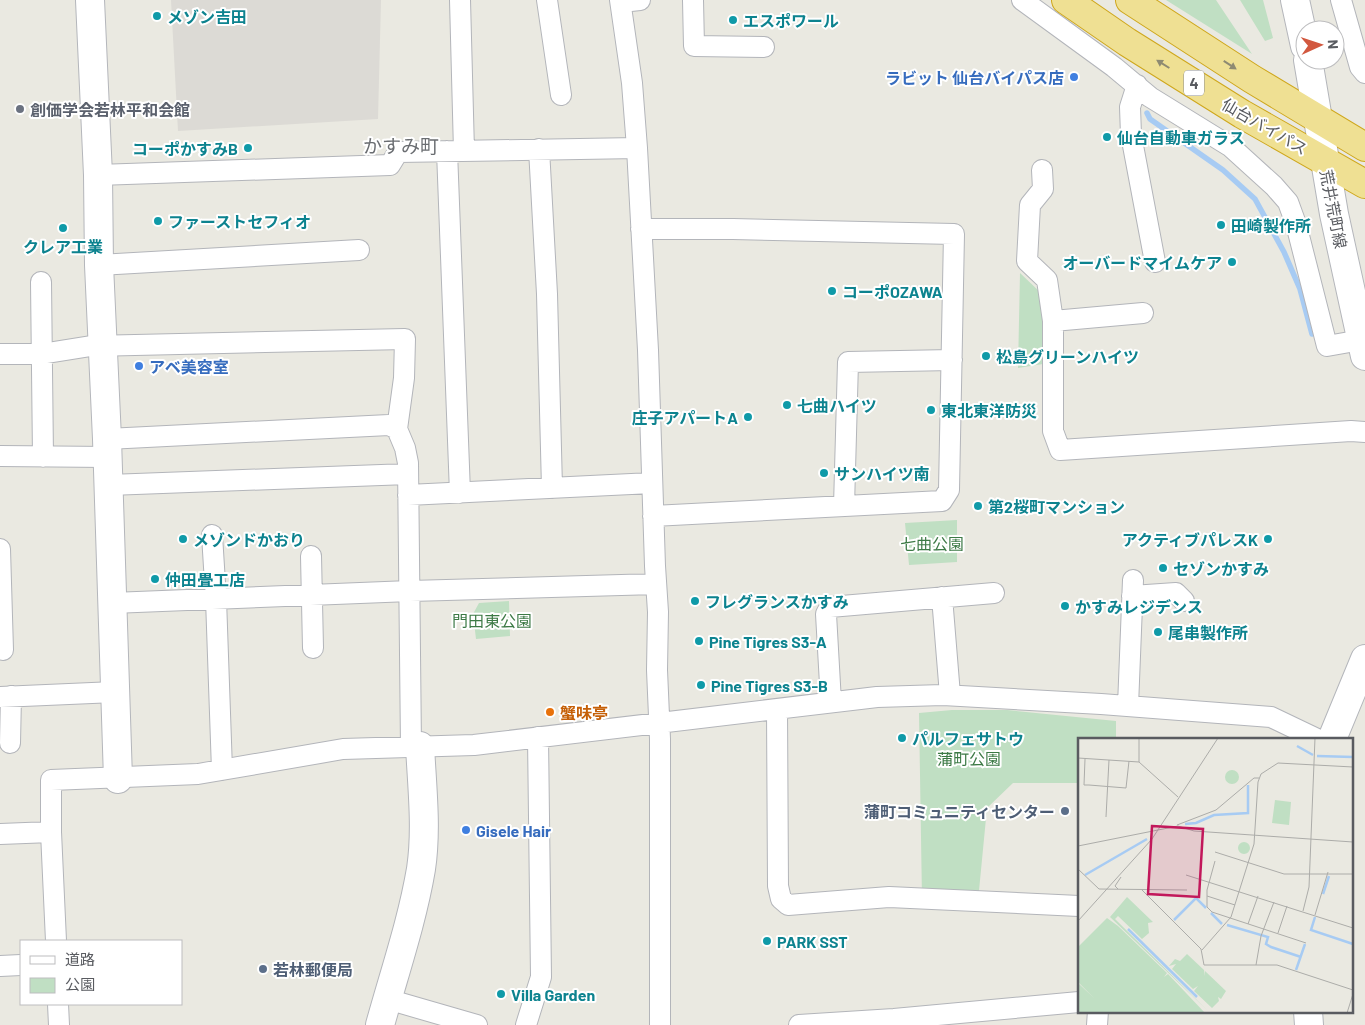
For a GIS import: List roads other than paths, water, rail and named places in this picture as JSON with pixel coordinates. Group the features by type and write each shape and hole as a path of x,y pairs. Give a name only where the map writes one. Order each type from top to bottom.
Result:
{"highway":[{"name":"仙台バイパス","path":"1066,0 1127,42 1242,114 1365,184"},
{"name":"仙台バイパス","path":"1130,0 1252,79 1365,147"}],"street":[{"path":"90,0 98,175 102,346 108,448 118,778"},
{"path":"460,0 456,151 460,493"},
{"path":"547,0 561,95"},
{"path":"694,0 694,46 764,47"},
{"path":"1022,0 1114,67 1150,97 1231,147 1274,186 1288,202 1296,224 1327,346 1363,348"},
{"path":"1295,0 1299,20"},
{"path":"1341,0 1360,67 1365,73"},
{"path":"627,1 648,350 658,612 660,1025"},
{"path":"1114,67 1127,42"},
{"name":"荒井荒町線","path":"1310,70 1334,214 1363,348"},
{"path":"1137,86 1130,107 1131,135 1154,262"},
{"path":"98,175 390,165 398,152 637,148"},
{"path":"539,149 547,294 552,488"},
{"path":"1042,170 1043,189 1030,205 1027,261 1047,280 1053,321 1053,431 1060,450 1365,432"},
{"path":"641,229 954,234 949,490 942,501 653,516"},
{"path":"99,265 359,250"},
{"path":"41,282 43,458"},
{"path":"1053,321 1143,313"},
{"path":"0,354 41,354 91,346 405,339 404,378 397,430 405,448 408,463 410,591 416,747 424,827 421,869 406,934 380,1025"},
{"path":"844,506 848,362 952,360"},
{"path":"0,456 43,458 108,448 389,425 397,430"},
{"path":"109,485 408,474"},
{"path":"408,495 652,483"},
{"path":"212,536 222,770"},
{"path":"0,549 3,650"},
{"path":"311,556 313,648"},
{"path":"112,603 410,591 656,584"},
{"path":"1128,706 1132,588 1176,593 1184,601"},
{"path":"831,702 826,614 830,607 994,593"},
{"path":"942,597 950,695"},
{"path":"1332,738 1365,659"},
{"path":"10,742 6,696 115,692"},
{"path":"56,940 51,832 51,780 198,774 344,749 474,745 878,697 950,695 1271,717 1315,738"},
{"path":"777,709 778,886 781,899 788,905 889,897 1078,906"},
{"path":"526,1025 541,977 538,737"},
{"path":"0,834 51,832"},
{"path":"0,966 20,965"},
{"path":"387,999 477,1025"},
{"path":"799,1025 895,1022 1078,1002"},
{"path":"58,1005 59,1025"},
{"path":"1097,1025 1098,1012"},
{"path":"1308,1012 1309,1025"}],"waterway":[{"path":"1147,113 1150,119 1223,170 1255,199 1284,252 1300,289 1312,334"}],"place":[{"name":"メゾン吉田","path":"157,16"},
{"name":"エスポワール","path":"733,20"},
{"name":"ラビット 仙台バイパス店","path":"1074,77"},
{"name":"創価学会若林平和会館","path":"20,109"},
{"name":"仙台自動車ガラス","path":"1107,137"},
{"name":"コーポかすみB","path":"248,148"},
{"name":"ファーストセフィオ","path":"158,221"},
{"name":"田崎製作所","path":"1221,225"},
{"name":"クレア工業","path":"63,228"},
{"name":"オーバードマイムケア","path":"1232,262"},
{"name":"コーポOZAWA","path":"832,291"},
{"name":"松島グリーンハイツ","path":"986,356"},
{"name":"アベ美容室","path":"139,366"},
{"name":"七曲ハイツ","path":"787,405"},
{"name":"東北東洋防災","path":"931,410"},
{"name":"庄子アパートA","path":"748,417"},
{"name":"サンハイツ南","path":"824,473"},
{"name":"第2桜町マンション","path":"978,506"},
{"name":"メゾンドかおり","path":"183,539"},
{"name":"アクティブパレスK","path":"1268,539"},
{"name":"セゾンかすみ","path":"1163,568"},
{"name":"仲田畳工店","path":"155,579"},
{"name":"フレグランスかすみ","path":"695,601"},
{"name":"かすみレジデンス","path":"1065,606"},
{"name":"尾串製作所","path":"1158,632"},
{"name":"Pine Tigres S3-A","path":"699,641"},
{"name":"Pine Tigres S3-B","path":"701,685"},
{"name":"蟹味亭","path":"550,712"},
{"name":"パルフェサトウ","path":"902,738"},
{"name":"蒲町コミュニティセンター","path":"1065,811"},
{"name":"Gisele Hair","path":"466,830"},
{"name":"PARK SST","path":"767,941"},
{"name":"若林郵便局","path":"263,969"},
{"name":"Villa Garden","path":"501,994"}],"district":[{"name":"かすみ町","path":"401,145"}],"park label":[{"name":"七曲公園","path":"932,543"},
{"name":"門田東公園","path":"492,620"},
{"name":"蒲町公園","path":"969,758"}]}
